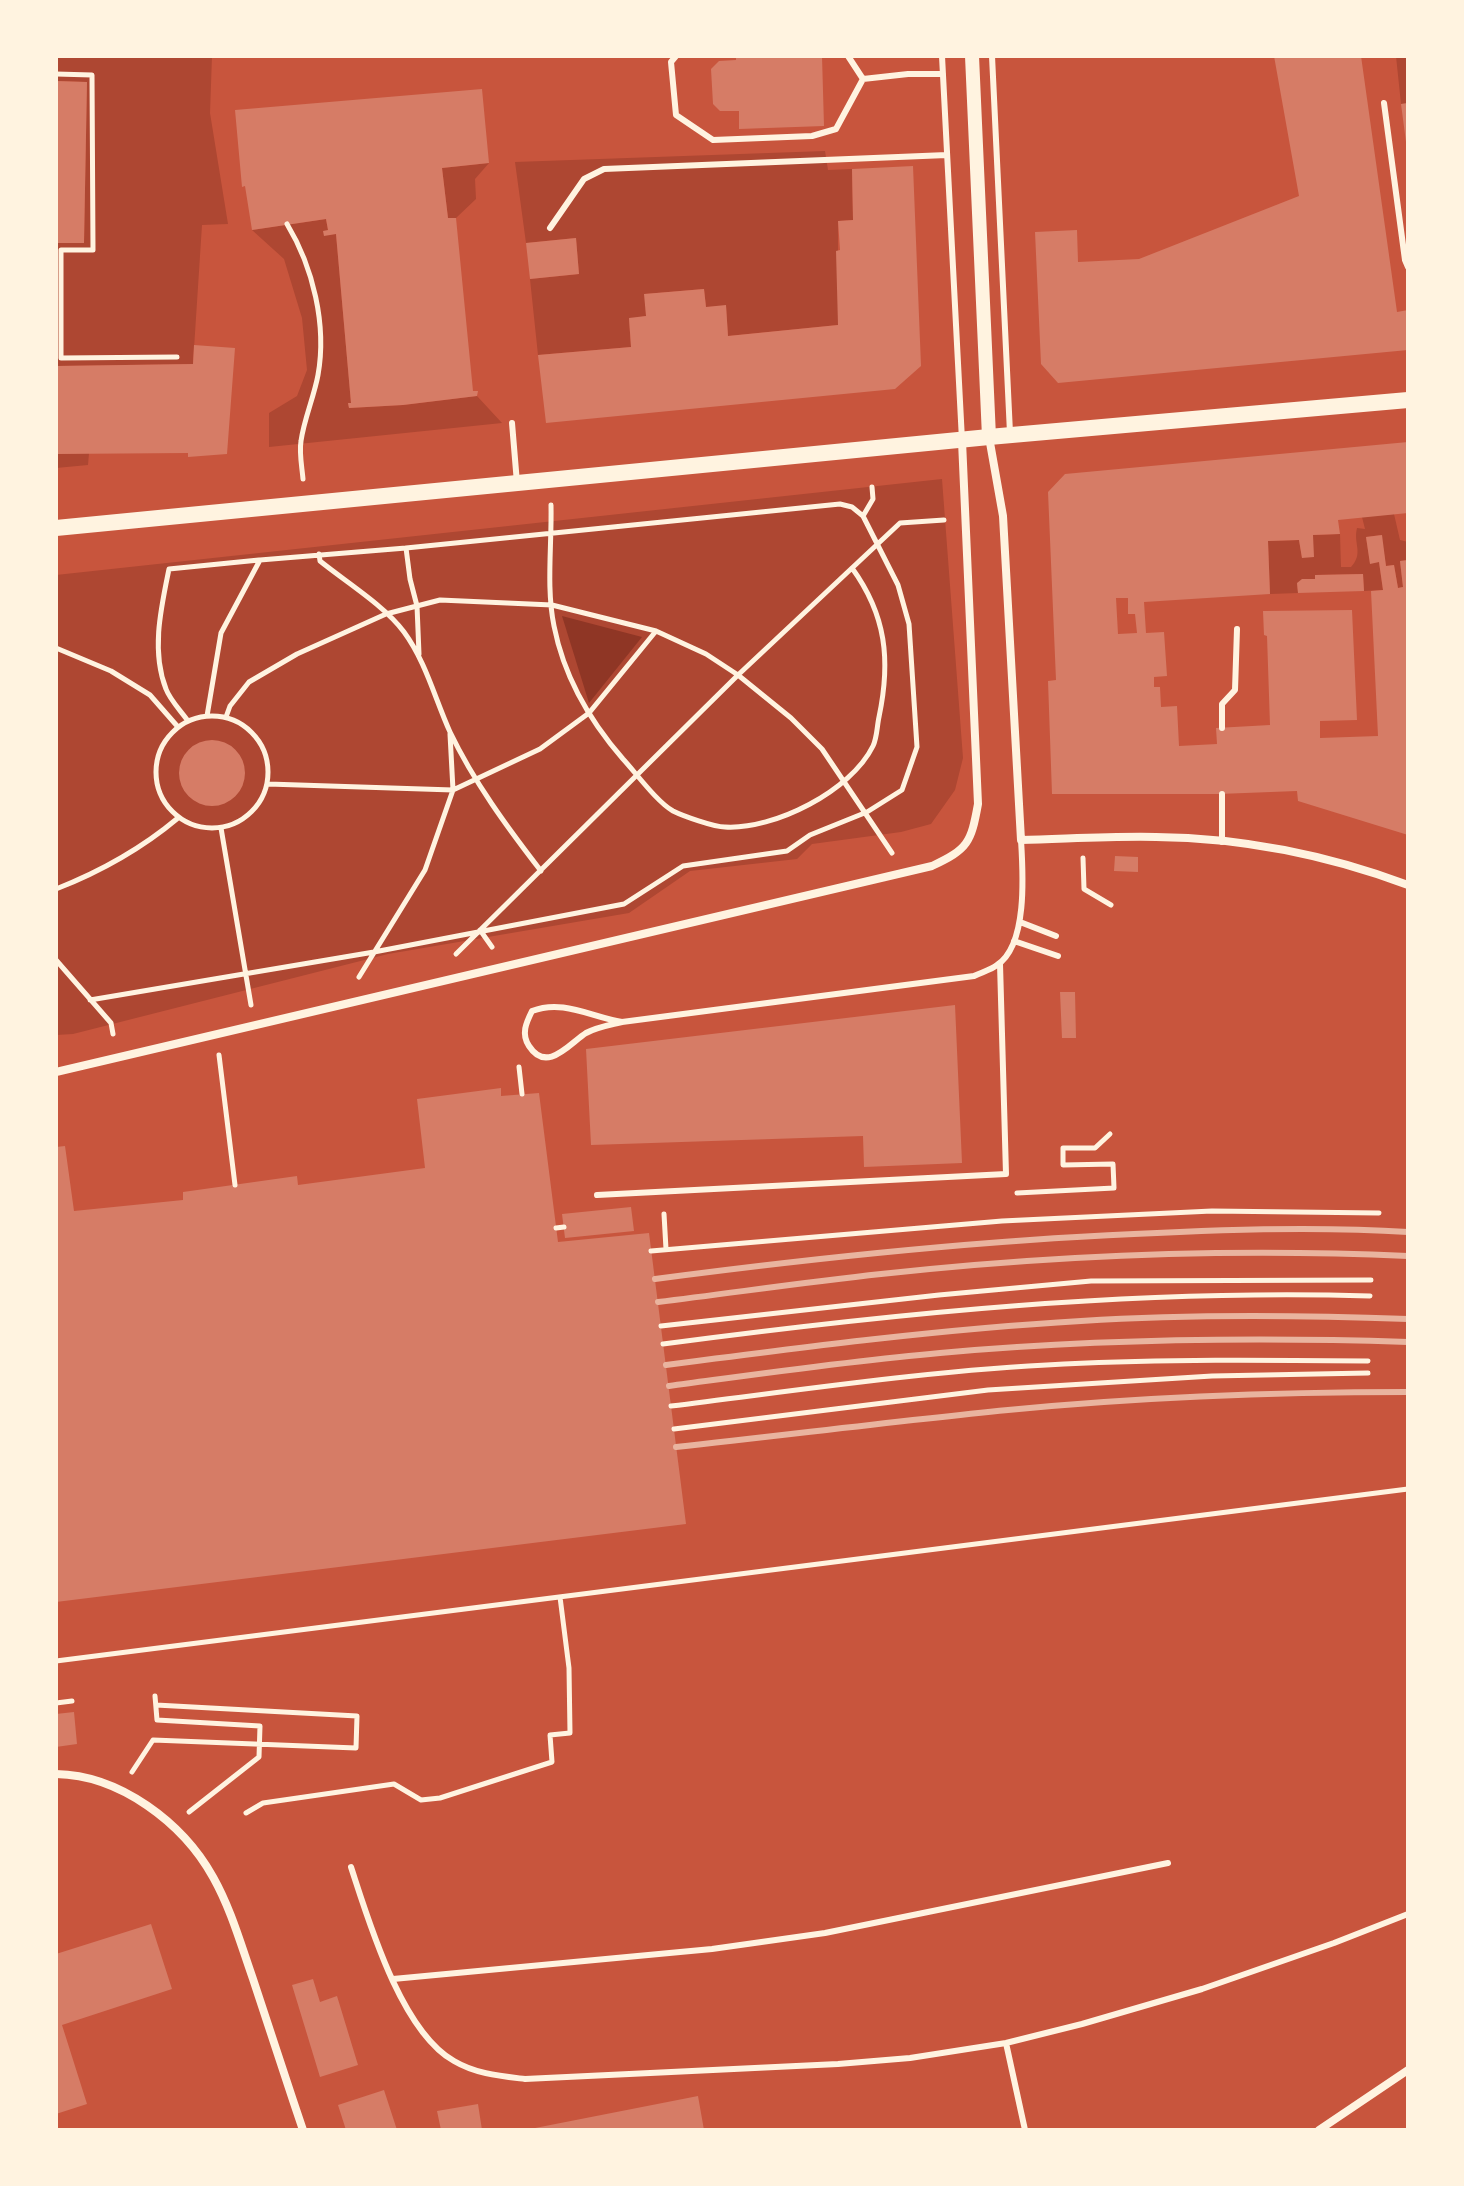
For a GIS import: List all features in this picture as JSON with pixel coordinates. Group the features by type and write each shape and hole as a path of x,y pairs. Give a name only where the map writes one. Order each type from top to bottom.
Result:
{"main road":[{"path":"56,528 989,437 1408,400"}],"street":[{"path":"972,56 989,437 1003,516 1021,840 1158,837 1265,846 1350,865 1408,885"},
{"path":"56,1072 932,866 959,854 973,834 978,804 962,441"},
{"path":"56,1774 119,1790 142,1803 171,1826 213,1876 231,1914 303,2130"},
{"path":"1319,2130 1408,2070"}],"lane":[{"path":"676,56 671,62 676,115 713,140 812,136 836,129 863,79"},
{"path":"848,56 863,79"},
{"path":"942,56 962,441"},
{"path":"992,56 1010,436"},
{"path":"863,79 943,74"},
{"path":"1384,103 1408,267"},
{"path":"550,228 584,179 604,169 947,155"},
{"path":"512,423 517,484"},
{"path":"1222,728 1222,704 1235,690 1237,629"},
{"path":"1222,794 1222,842"},
{"path":"597,1195 1006,1174 1000,964 1014,941 1020,922 1023,882 1021,840"},
{"path":"1020,922 1056,936"},
{"path":"1014,941 1058,956"},
{"path":"622,1022 561,1006 545,1006 532,1011 524,1035 536,1055 547,1057 564,1052 584,1034 598,1027 622,1022 974,976 1000,964"},
{"path":"393,1979 712,1949 825,1933 1168,1863"},
{"path":"351,1867 393,1979 410,2014 433,2044 453,2060 484,2074 525,2079 838,2064 910,2058 1006,2043 1202,1989 1408,1914"},
{"path":"1006,2043 1025,2130"}],"path":[{"path":"56,74 92,75 93,250 61,250 61,358 177,357"},
{"path":"287,224 302,248 310,276 322,348 300,444 306,504"},
{"path":"550,480 553,624 572,687 612,746 672,810 724,827 772,821 823,798 845,781 873,746 886,686 884,630 866,588 852,568"},
{"path":"863,516 873,499 872,487"},
{"path":"90,1000 374,952 624,904 683,866 787,851 810,835 867,812 902,790 917,747 909,624 898,585 863,516 852,507 840,504 169,569 157,652 167,691 188,721"},
{"path":"423,986 738,675 900,523 945,520"},
{"path":"406,548 417,606 419,656"},
{"path":"319,554 320,561 404,631 419,656 450,733 476,779 541,871"},
{"path":"207,716 221,633 260,560"},
{"path":"226,717 230,706 249,682 297,654 386,614 440,600 552,605 656,631 706,654 738,675 822,749 867,812 904,872"},
{"path":"268,784 453,790 540,749 589,713 656,631"},
{"path":"56,648 111,671 150,695 178,727"},
{"path":"207,716 226,717 242,724 265,750 269,767 268,784 251,813 237,823 207,829 178,818 166,806 158,790 158,755 166,739 188,721 207,716"},
{"path":"342,1005 425,870 453,790 450,733"},
{"path":"56,889 146,845 178,818"},
{"path":"221,828 255,1025"},
{"path":"1083,853 1084,889 1111,905"},
{"path":"56,960 111,1023 118,1057"},
{"path":"216,1034 235,1185"},
{"path":"651,1251 1002,1221 1182,1212 1379,1213"},
{"path":"661,1326 923,1296 1091,1281 1371,1280"},
{"path":"663,1344 792,1327 1116,1298 1269,1293 1370,1296"},
{"path":"671,1406 907,1378 1061,1364 1177,1360 1368,1361"},
{"path":"674,1429 988,1390 1061,1384 1212,1376 1368,1373"},
{"path":"56,1661 1408,1489"},
{"path":"246,1813 263,1803 394,1784 421,1800 440,1798 552,1762 550,1735 570,1733 569,1668 560,1597"},
{"path":"155,1696 157,1720 260,1726 259,1757 171,1826"},
{"path":"56,1703 72,1701"},
{"path":"119,1790 153,1740 356,1748 357,1716 156,1705"}],"shaded area":[{"path":"56,56 212,56 210,113 228,224 202,225 193,364 56,366 56,243 84,243 87,82 56,81"},
{"path":"1396,56 1408,56 1408,103 1401,104"},
{"path":"825,151 828,170 852,169 853,220 838,221 838,325 728,336 726,306 706,307 704,289 645,294 646,316 629,319 631,347 538,355 530,279 579,274 576,238 526,243 515,162"},
{"path":"489,163 475,179 476,199 456,218 448,218 442,168"},
{"path":"326,219 328,230 324,235 336,234 349,408 477,396 502,423 269,447 269,413 297,396 307,370 302,318 284,259 252,230"},
{"path":"89,453 88,465 56,468 56,454"},
{"path":"942,479 963,758 955,790 931,824 901,832 812,844 797,859 690,871 629,913 388,954 73,1034 56,1035 56,575"},
{"path":"1394,514 1400,540 1408,542 1408,560 1400,561 1403,587 1398,588 1394,565 1386,566 1381,535 1366,537 1370,563 1379,562 1383,590 1364,591 1363,574 1316,575 1315,579 1297,584 1298,593 1270,594 1268,541 1299,540 1302,558 1313,535 1340,534 1341,567 1351,567 1358,553 1357,528 1365,529 1362,517"},
{"path":"562,616 642,637 589,703"}],"building":[{"path":"736,56 822,56 824,126 739,129 739,111 720,111 713,104 711,69 719,61 736,60"},
{"path":"1274,56 1361,56 1397,312 1408,310 1408,350 1058,383 1041,364 1035,232 1077,230 1078,262 1139,259 1299,196"},
{"path":"56,81 87,82 84,243 56,243"},
{"path":"482,89 489,163 442,168 448,218 456,218 473,391 478,391 477,396 349,408 336,234 324,236 323,231 328,230 326,219 252,230 245,186 242,187 235,110"},
{"path":"1408,103 1408,142 1406,142 1401,104"},
{"path":"913,166 921,366 895,389 546,423 538,355 631,347 629,318 646,316 644,294 704,289 706,307 726,305 728,336 838,325 838,221 853,220 852,169"},
{"path":"576,238 579,274 530,279 526,243"},
{"path":"194,345 235,348 227,454 188,457 188,453 56,454 56,366 193,364"},
{"path":"1408,442 1408,513 1338,520 1340,534 1313,535 1314,557 1302,558 1299,540 1268,541 1270,594 1144,602 1146,633 1164,632 1167,676 1154,677 1154,687 1160,687 1161,707 1177,706 1179,746 1217,744 1216,728 1270,725 1267,636 1264,635 1263,611 1352,610 1357,720 1320,721 1320,738 1378,736 1371,591 1383,590 1379,562 1370,564 1366,537 1382,535 1386,566 1394,565 1398,588 1403,587 1400,561 1408,560 1408,835 1298,801 1297,791 1052,794 1048,681 1056,680 1048,492 1065,474","holes":["1116,598 1128,598 1128,614 1135,614 1137,633 1118,634"]},
{"path":"1363,574 1364,591 1298,593 1297,583 1302,579 1315,579 1315,575"},
{"path":"212,740 235,750 245,773 235,796 212,806 189,796 179,773 189,750"},
{"path":"1115,856 1138,857 1138,872 1114,871"},
{"path":"1060,992 1075,992 1076,1038 1062,1038"},
{"path":"955,1005 962,1163 864,1167 863,1136 591,1145 586,1049"},
{"path":"501,1088 501,1096 539,1093 558,1242 649,1233 686,1524 56,1602 56,1147 65,1146 74,1211 183,1200 183,1192 297,1176 298,1185 425,1168 417,1099"},
{"path":"631,1207 634,1231 565,1238 562,1214"},
{"path":"74,1712 77,1744 56,1747 56,1714"},
{"path":"151,1924 172,1989 62,2025 87,2104 56,2114 56,1954"},
{"path":"313,1979 320,2002 337,1996 358,2065 320,2077 292,1985"},
{"path":"384,2090 397,2130 346,2130 338,2105"},
{"path":"698,2096 704,2130 530,2130 530,2129"},
{"path":"478,2104 482,2130 441,2130 437,2111"}],"railway":[{"path":"655,1279 894,1251 1074,1237 1271,1229 1408,1232"},
{"path":"658,1302 881,1274 1012,1262 1210,1253 1408,1256"},
{"path":"666,1365 821,1345 1029,1324 1163,1317 1408,1319"},
{"path":"669,1386 872,1360 1057,1345 1232,1340 1408,1342"},
{"path":"676,1447 1058,1405 1258,1394 1408,1392"}]}
